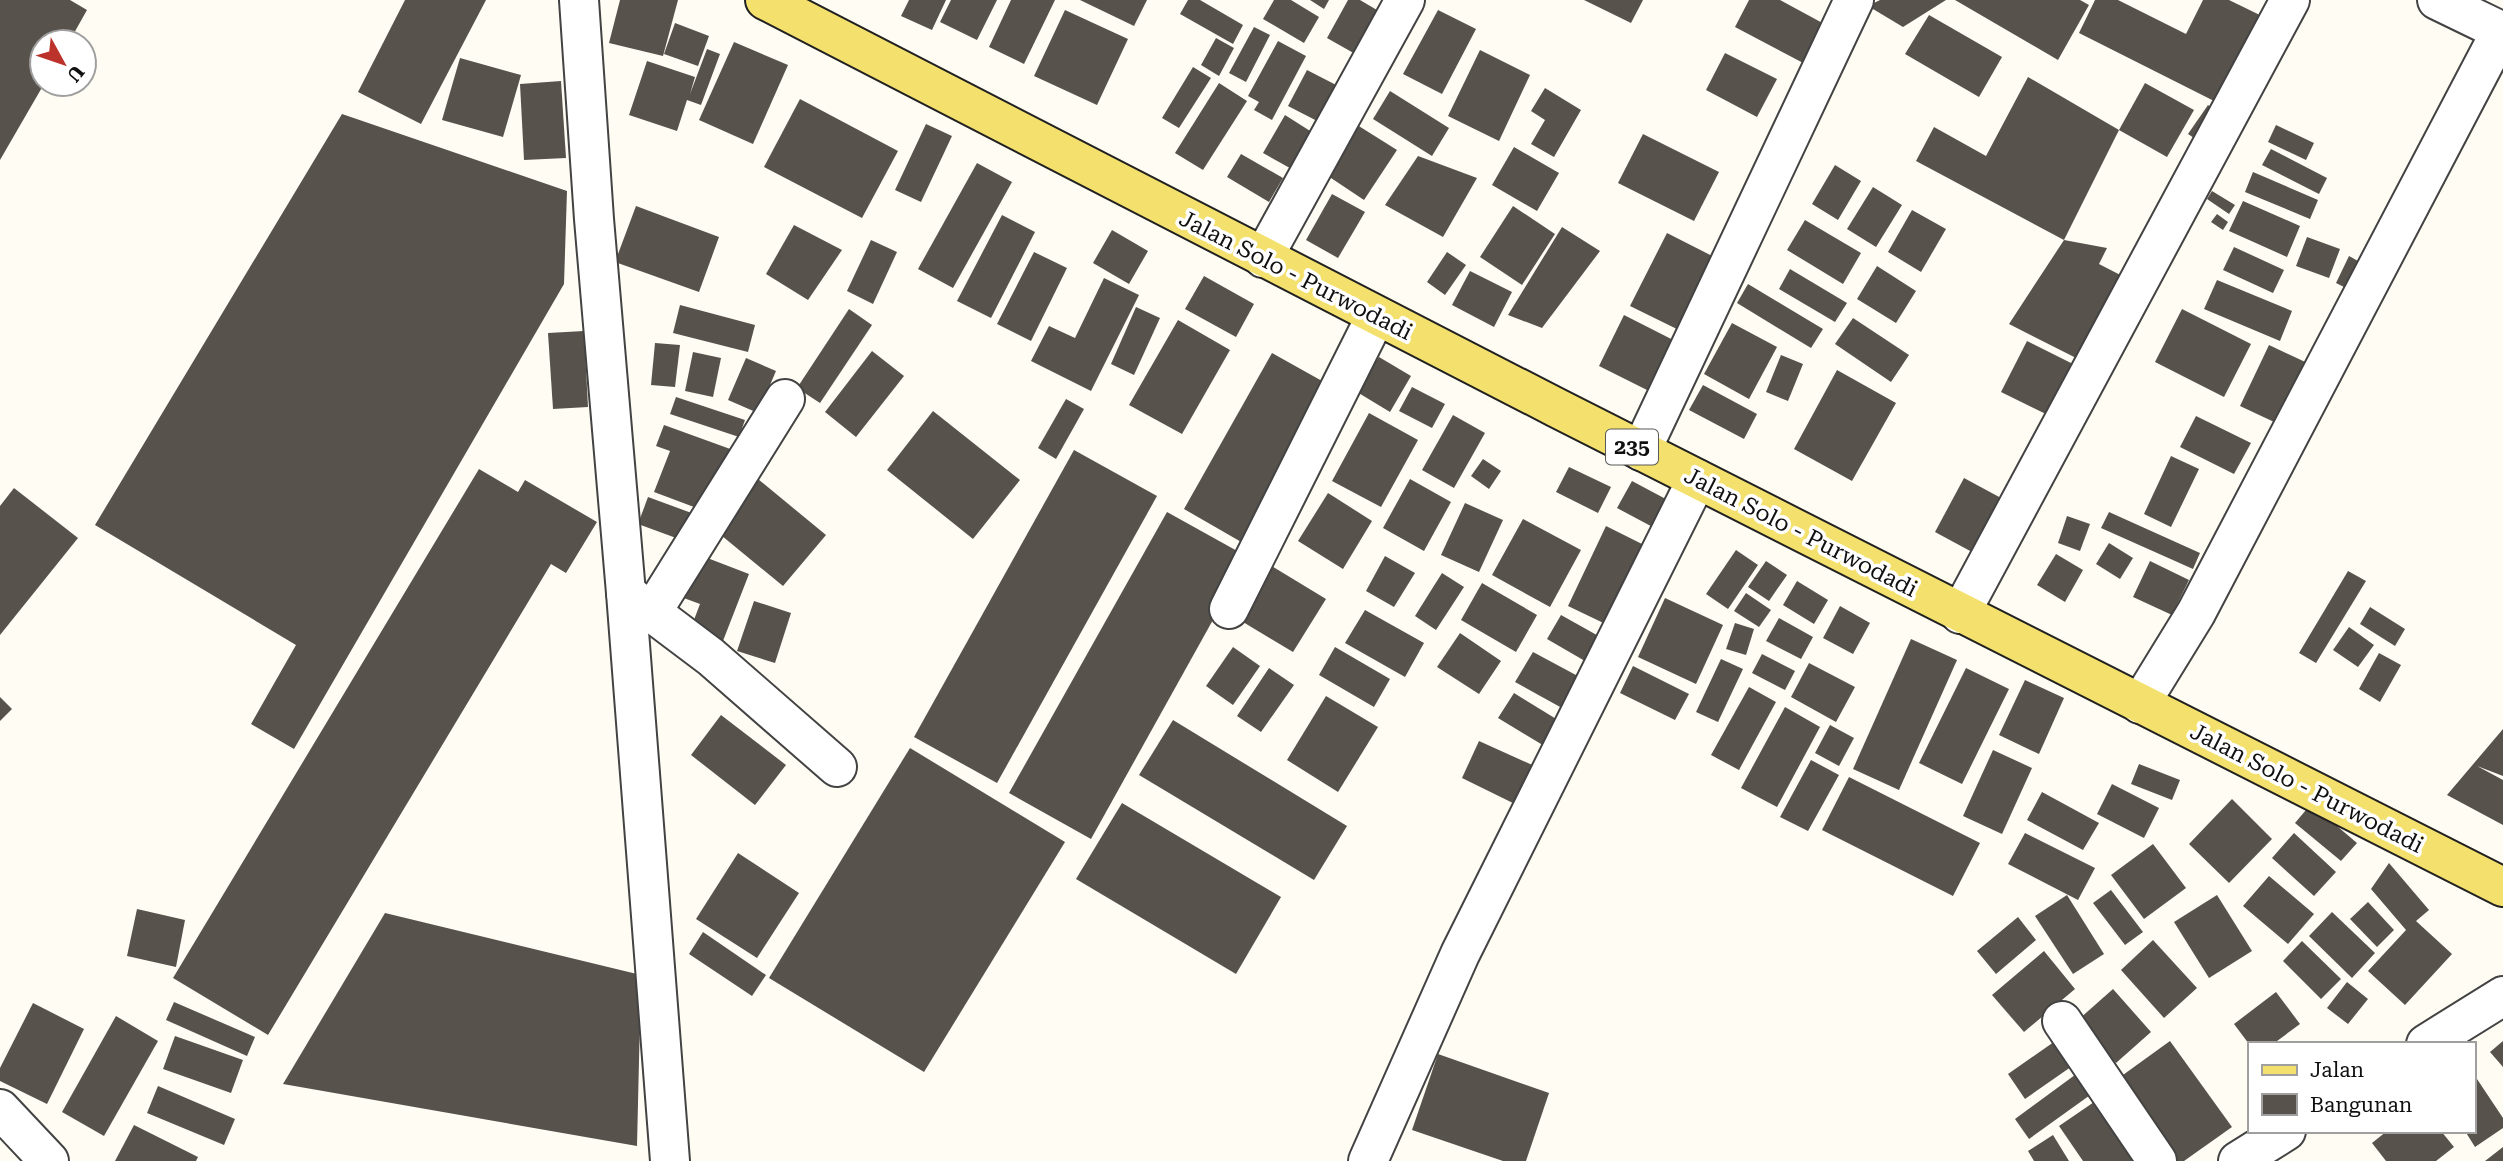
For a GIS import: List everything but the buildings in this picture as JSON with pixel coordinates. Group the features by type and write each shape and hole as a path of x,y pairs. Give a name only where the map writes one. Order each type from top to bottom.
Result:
{"main road":[{"name":"Jalan Solo - Purwodadi","path":"765,0 1959,614 2503,887"}],"street":[{"path":"579,0 593,206 639,602 670,1161"},
{"path":"1263,258 1405,0"},
{"path":"1641,451 1854,0"},
{"path":"1959,614 2290,0"},
{"path":"2140,704 2196,613 2501,32 2437,0"},
{"path":"1229,609 1376,316"},
{"path":"639,602 785,399"},
{"path":"1368,1161 1460,954 1697,479"},
{"path":"639,602 711,657 838,767"},
{"path":"2429,1042 2503,996"},
{"path":"2062,1021 2157,1161"},
{"path":"0,1109 49,1161"},
{"path":"2238,1161 2283,1133"}]}
